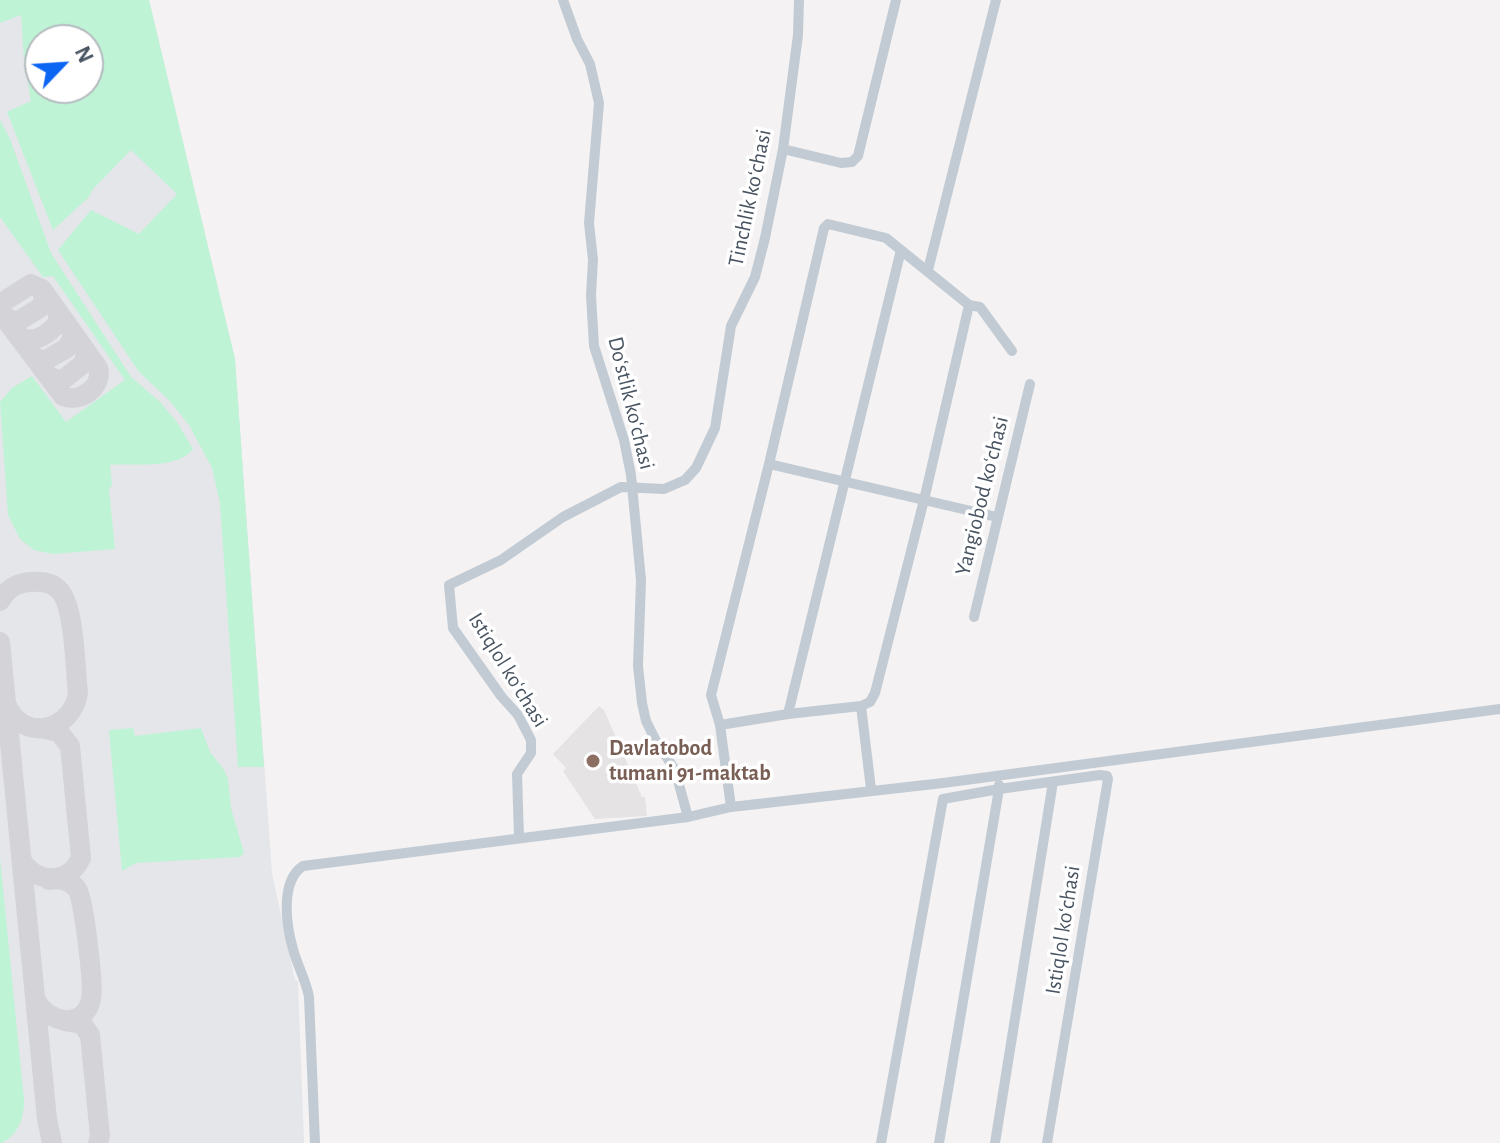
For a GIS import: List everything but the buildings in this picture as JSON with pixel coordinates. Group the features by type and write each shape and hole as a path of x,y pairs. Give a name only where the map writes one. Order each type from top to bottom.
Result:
{"street":[{"name":"Doʻstlik koʻchasi","path":"563,0 590,64 598,92 589,223 593,260 592,332 624,440 632,486 641,580 638,666 642,703 646,721 675,770 688,817"},
{"name":"Tinchlik koʻchasi","path":"632,486 664,489 685,480 706,452 715,428 731,326 755,277 783,149 798,35 799,0"},
{"path":"783,149 841,163 852,162 858,156 896,0"},
{"path":"928,270 996,0"},
{"path":"731,807 720,725 711,695 826,225 886,238 969,305 980,307 1012,351"},
{"path":"788,714 901,250"},
{"path":"720,725 861,706 870,702 875,693 924,500 969,305"},
{"name":"Yangiobod koʻchasi","path":"974,617 1030,384"},
{"path":"769,464 997,517"},
{"name":"Istiqlol koʻchasi","path":"519,837 517,774 531,753 531,740 518,715 453,628 449,585 517,551 572,512 621,487 632,486"},
{"path":"861,706 871,789"},
{"path":"315,1143 309,997 292,948 288,887 293,874 311,864 1500,709"},
{"path":"939,1143 1000,775"},
{"name":"Istiqlol koʻchasi","path":"881,1143 943,799 1107,776 1047,1143"},
{"name":"Istiqlol koʻchasi","path":"995,1143 1053,782"}],"shaded area":[{"path":"0,0 149,0 235,359 272,873 295,980 298,981 304,1143 0,1143"},
{"name":"Davlatobod tumani 91-maktab","path":"599,706 604,710 642,797 645,797 647,816 595,819 563,771 566,768 553,754"}],"green space":[{"path":"0,0 149,0 235,359 264,767 238,767 220,503 212,468 189,425 169,400 139,372 58,250 91,210 139,234 177,194 131,150 89,197 53,230 7,112 24,104 104,104 104,24 24,24 24,60 21,15 0,23"},
{"path":"0,120 10,139 51,253 131,377 160,402 177,422 193,449 186,456 166,463 110,465 112,485 109,489 115,549 53,554 34,550 20,539 8,515 0,402 12,388 32,376 66,422 125,380 53,276 43,277 0,217"},
{"path":"133,728 135,736 201,728 210,752 228,779 231,808 244,853 240,857 136,863 122,871 109,730"},
{"path":"0,858 24,1100 19,1125 13,1135 2,1143 0,1143"}],"taxiway":[{"path":"0,304 31,284 42,289 98,368 99,375 94,387 76,398 63,396 0,312"},
{"path":"7,318 17,322 41,307 44,302 42,289"},
{"path":"19,336 35,339 45,335 58,323 58,311"},
{"path":"34,357 44,361 67,348 73,337 71,330"},
{"path":"47,375 64,379 84,363 86,351"},
{"path":"0,601 12,587 25,583 46,583 59,590 71,623 78,693 67,716 47,728 24,725 7,706"},
{"path":"0,642 47,1119 52,1143"},
{"path":"22,861 36,874 53,878 69,873 81,858 70,746 59,732 39,728"},
{"path":"36,1000 49,1014 66,1020 82,1016 91,999 88,943 80,896 68,882 49,880"},
{"path":"64,1021 82,1024 90,1035 100,1136 98,1143"}],"place":[{"name":"Davlatobod tumani 91-maktab","path":"593,761"}]}
